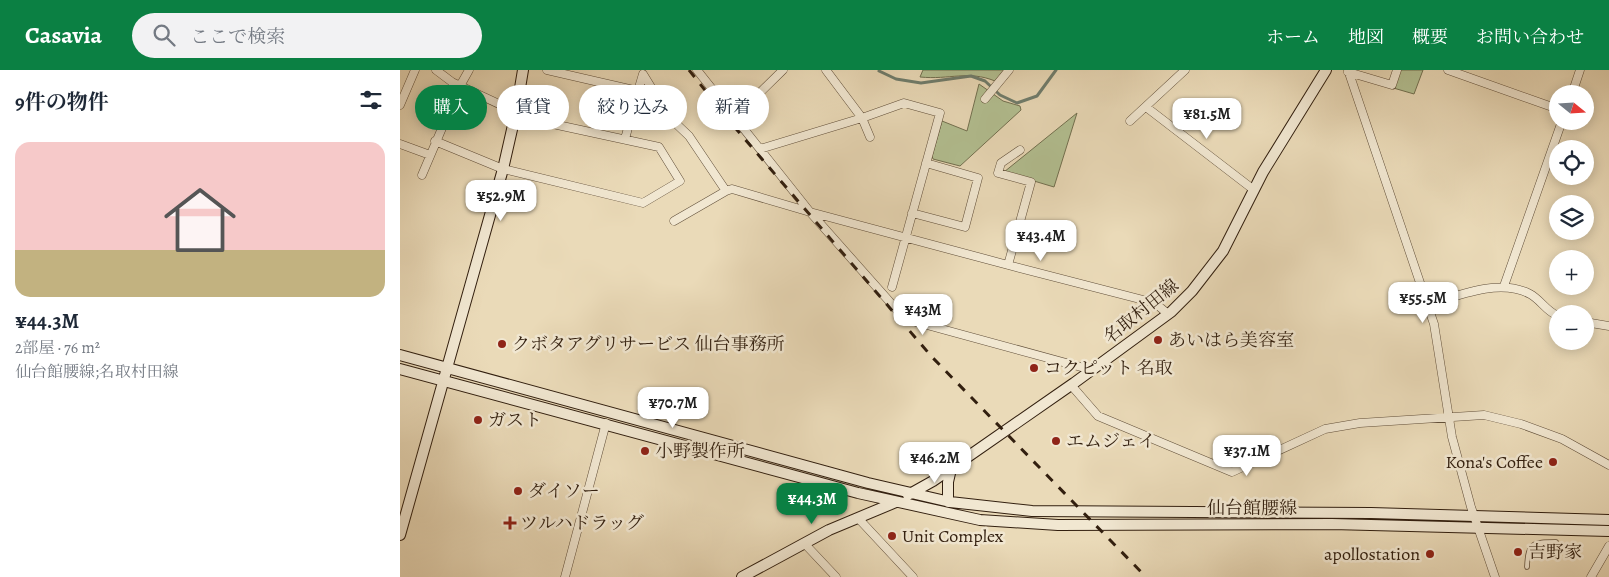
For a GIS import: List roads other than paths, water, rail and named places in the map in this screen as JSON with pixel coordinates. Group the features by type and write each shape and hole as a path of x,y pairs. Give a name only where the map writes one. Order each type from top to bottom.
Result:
{"main road":[{"path":"521,85 523,70"},
{"name":"名取村田線","path":"742,577 755,574 804,543 896,502 951,469 1072,385 1168,314 1211,269 1237,226 1254,190 1326,70"},
{"path":"400,535 448,368 512,130"},
{"path":"400,356 448,368"},
{"name":"仙台館腰線","path":"448,368 948,502 1041,512 1474,515 1609,520"},
{"path":"400,369 444,381"},
{"name":"仙台館腰線","path":"444,381 606,423 858,494 952,515 1008,523 1478,527 1609,531"},
{"path":"948,502 948,482 951,469"}],"street":[{"path":"400,105 416,70"},
{"path":"436,70 458,85"},
{"path":"461,85 470,70"},
{"path":"547,70 612,85"},
{"path":"697,70 709,85"},
{"path":"768,85 783,70"},
{"path":"826,70 862,118 870,137"},
{"path":"985,99 1009,70"},
{"path":"1130,121 1185,70"},
{"path":"1348,71 1392,85 1398,70"},
{"path":"1448,70 1549,106"},
{"path":"1575,85 1580,70"},
{"path":"1348,71 1434,324 1448,416 1474,515 1495,577"},
{"path":"639,85 641,72"},
{"path":"641,72 670,118 689,136 726,191"},
{"path":"760,149 904,104 940,113 892,287"},
{"path":"1146,107 1254,190"},
{"path":"435,141 503,169 643,203 680,181 659,148 569,126"},
{"path":"422,175 440,130"},
{"path":"625,139 627,130"},
{"path":"745,130 810,212 905,319 1092,370"},
{"path":"1504,286 1559,130"},
{"path":"400,144 430,155"},
{"path":"1008,265 1031,182 998,173 1001,163 1020,150"},
{"path":"912,212 965,228 978,178 926,163"},
{"path":"674,221 732,189 810,212 1155,303 1168,314"},
{"path":"1428,304 1504,286 1529,294 1549,312"},
{"path":"1594,324 1609,326"},
{"path":"1072,385 1098,416 1232,472 1325,429 1360,423 1448,416 1484,416 1521,424 1562,438 1609,465"},
{"path":"565,577 606,423"},
{"path":"858,518 913,577"},
{"path":"804,543 836,577"},
{"path":"1591,577 1609,546"}],"lane":[{"path":"1528,567 1529,550 1532,544 1556,542"}],"waterway":[{"path":"879,71 896,79 921,83 971,76 985,81 1000,95 1017,103 1037,96 1056,70"}],"railway":[{"path":"689,70 731,123 932,357 1146,577"}],"place":[{"name":"あいはら美容室","path":"1158,340"},
{"name":"クボタアグリサービス 仙台事務所","path":"502,344"},
{"name":"コクピット 名取","path":"1034,368"},
{"name":"ガスト","path":"478,420"},
{"name":"エムジェイ","path":"1056,441"},
{"name":"小野製作所","path":"645,451"},
{"name":"Kona's Coffee","path":"1553,462"},
{"name":"ダイソー","path":"518,491"},
{"name":"ツルハドラッグ","path":"510,523"},
{"name":"Unit Complex","path":"892,536"},
{"name":"吉野家","path":"1518,552"},
{"name":"apollostation","path":"1430,554"}]}
